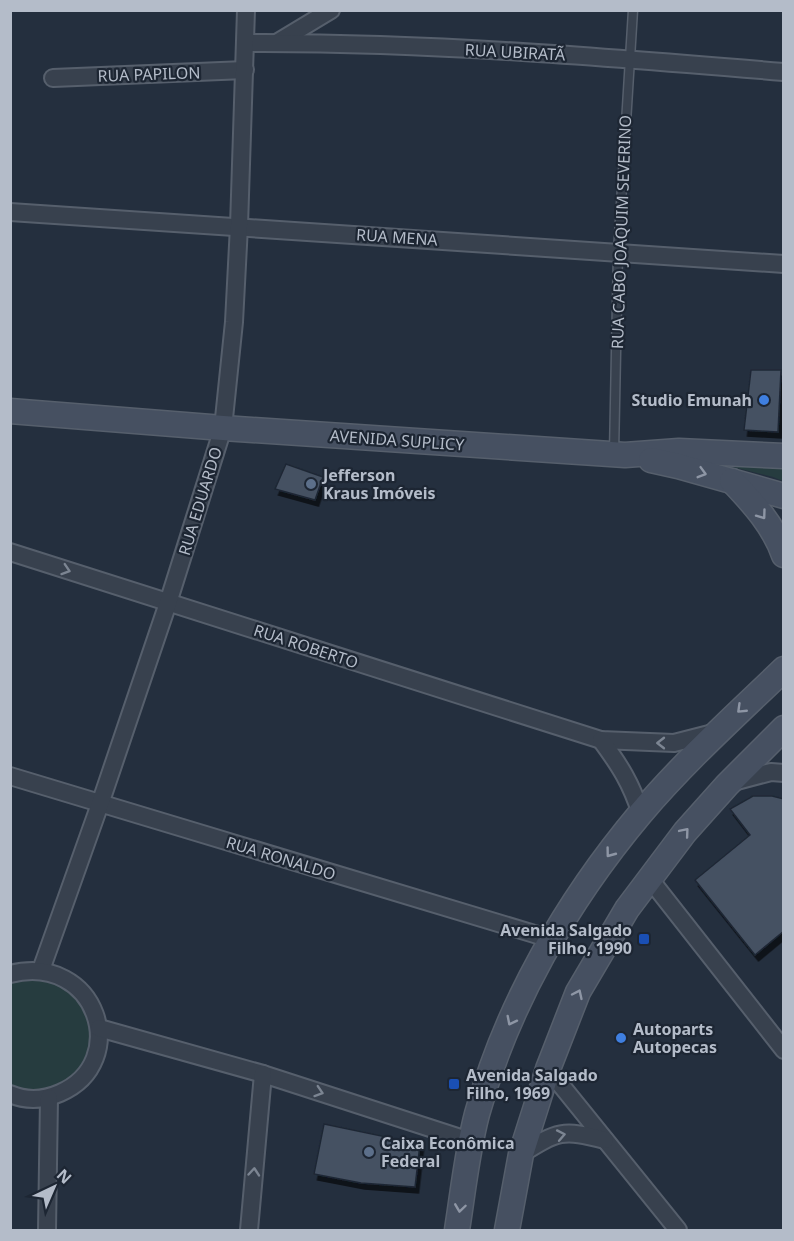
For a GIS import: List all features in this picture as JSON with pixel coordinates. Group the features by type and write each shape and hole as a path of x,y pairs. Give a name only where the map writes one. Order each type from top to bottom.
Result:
{"main road":[{"name":"AVENIDA SUPLICY","path":"10,411 223,428 619,454 679,451 783,456"},
{"path":"619,454 678,466 783,496"},
{"path":"732,481 764,517 776,536 783,555"},
{"path":"457,1230 470,1141 478,1112 506,1030 551,939 588,883 641,814 718,732 783,669"},
{"path":"507,1230 521,1154 548,1069 578,992 606,943 649,878 727,784 783,728"}],"street":[{"name":"RUA EDUARDO","path":"41,970 168,603 223,428 234,322 247,43 246,10"},
{"path":"276,43 332,10"},
{"name":"RUA UBIRATÃ","path":"247,43 341,43 629,59 783,72"},
{"name":"RUA PAPILON","path":"53,78 245,70"},
{"name":"RUA MENA","path":"10,212 783,264"},
{"name":"RUA ROBERTO","path":"10,552 601,740 674,743 718,732"},
{"path":"601,740 633,789 641,814"},
{"path":"727,784 771,772 783,773"},
{"name":"RUA RONALDO","path":"10,776 551,939"},
{"path":"649,878 783,1050"},
{"path":"10,974 26,970 41,970 62,976 80,989 93,1007 99,1028 97,1051 87,1072 71,1089 49,1098 22,1098 10,1094"},
{"path":"99,1028 263,1074 470,1141"},
{"path":"548,1069 678,1230"},
{"path":"249,1230 263,1074"},
{"path":"46,1230 49,1098"},
{"path":"521,1154 561,1133 578,1133 605,1140"}],"lane":[{"name":"RUA CABO JOAQUIM SEVERINO","path":"619,454 618,252 633,10"}],"green space":[{"path":"697,458 783,466 783,481 773,477"},
{"path":"21,975 70,986 95,1030 88,1063 48,1093 11,1089 11,980"}],"building":[{"name":"Studio Emunah","path":"751,370 781,370 778,432 744,430"},
{"path":"286,464 323,477 315,500 275,489"},
{"path":"753,796 772,796 784,799 784,931 755,955 695,880 750,835 730,809"},
{"name":"Caixa Econômica Federal","path":"324,1124 420,1144 415,1187 361,1183 314,1174"}],"place":[{"name":"Studio Emunah","path":"764,400"},
{"name":"Jefferson Kraus Imóveis","path":"311,484"},
{"name":"Avenida Salgado Filho, 1990","path":"644,939"},
{"name":"Autoparts Autopecas","path":"621,1038"},
{"name":"Avenida Salgado Filho, 1969","path":"454,1084"},
{"name":"Caixa Econômica Federal","path":"369,1152"}]}
